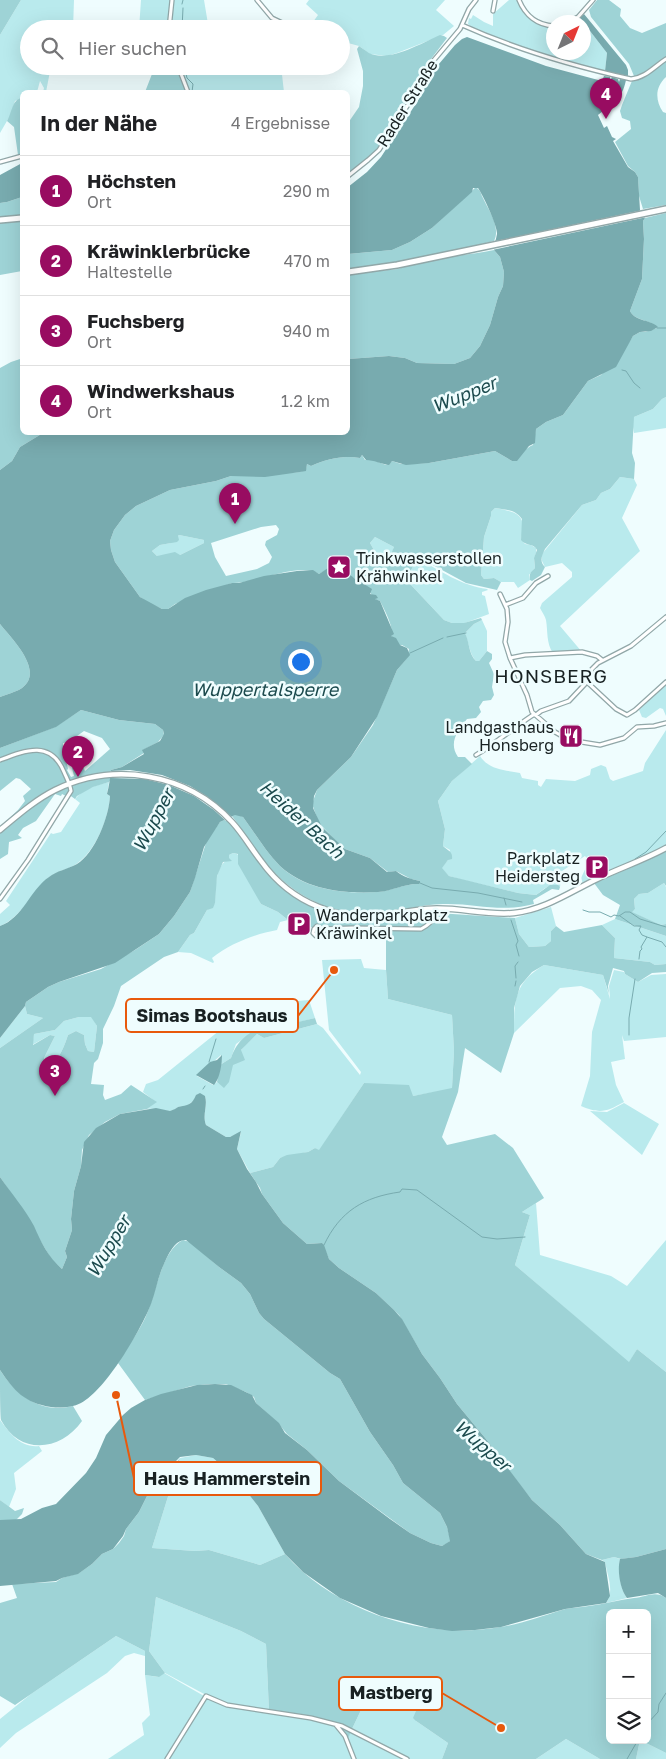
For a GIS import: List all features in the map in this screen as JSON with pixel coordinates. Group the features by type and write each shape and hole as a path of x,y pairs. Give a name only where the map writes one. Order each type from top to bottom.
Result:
{"main road":[{"path":"350,272 398,265 666,209"},
{"path":"0,220 20,218"},
{"path":"0,830 42,797 69,784 83,779 110,774 149,776 194,792 215,806 237,829 261,862 278,881 300,898 320,908 346,915 372,917 434,908 506,914 531,910 666,848"}],"street":[{"path":"170,20 172,0"},
{"path":"257,0 272,18 276,20"},
{"name":"Rader Straße","path":"350,174 376,153 412,100 433,59 462,26 469,8 476,0"},
{"path":"492,11 495,0"},
{"path":"519,0 525,12 532,19 546,24"},
{"path":"580,15 593,0"},
{"path":"462,26 559,62 631,79 647,73 666,59"},
{"path":"181,75 187,90"},
{"path":"0,162 20,157"},
{"path":"505,605 522,598 536,583 548,576"},
{"path":"500,594 505,605 508,622 505,642 510,658 527,695 531,711 538,719 562,737 579,743 600,745 624,738 637,727 666,723"},
{"path":"476,755 498,742 530,716 569,701 587,682 592,670 602,660 631,646 666,617"},
{"path":"510,658 526,655 582,652 597,656 602,660"},
{"path":"587,682 616,709 627,715 666,682"},
{"path":"0,760 28,751 46,752 58,760 69,784 70,795 0,899"},
{"path":"322,929 421,928 432,921 434,908"},
{"path":"167,1759 206,1696 227,1705 334,1723 351,1729 396,1755 407,1759"},
{"path":"334,1723 343,1733 354,1759"}],"shaded area":[{"path":"0,0 21,0 0,35"},
{"path":"21,0 74,0 73,20 20,20 20,75 49,75 46,90 44,90 40,81 38,90 20,90 20,99 15,101 11,114 0,133 0,35"},
{"path":"141,0 171,0 169,20 140,20"},
{"path":"173,0 204,0 207,20 171,20"},
{"path":"309,0 445,0 436,10 454,26 443,35 397,53 387,56 370,54 359,46 350,44 350,20 314,20 318,15 306,4"},
{"path":"509,0 518,0 531,19 546,25 546,54 488,34 468,24 469,18 471,19 473,15 493,26 493,14"},
{"path":"597,0 609,0 621,9 620,16 630,28 642,33 666,23 666,77 662,81 657,94 660,107 666,113 666,205 643,209 639,196 638,177 628,166 615,142 631,129 630,121 622,118 620,111 634,76 629,64 591,17 589,10"},
{"path":"591,32 607,53 605,71 565,60 591,60"},
{"path":"440,35 447,38 431,59 408,103 375,152 350,172 350,120 359,107 363,86 363,71 357,49 359,46 369,53 386,56 415,47"},
{"path":"152,75 181,75 187,90 146,90"},
{"path":"183,75 282,75 284,90 189,90"},
{"path":"19,99 20,154 18,155 14,127 7,121 14,104"},
{"path":"476,187 480,191 492,216 496,235 494,241 439,254 403,262 350,269 350,254 392,250 410,242 432,228"},
{"path":"20,198 20,215 0,217 0,203"},
{"path":"666,213 666,397 653,409 634,417 632,453 635,463 634,479 620,477 610,489 601,493 596,500 582,505 545,549 542,561 545,567 541,575 532,581 530,576 535,568 534,558 537,550 534,546 521,540 522,519 513,512 495,508 491,512 484,537 481,575 484,579 494,578 501,582 497,590 466,583 418,557 407,578 411,585 444,620 452,623 464,623 481,618 482,620 474,624 465,633 470,651 476,661 479,661 487,651 492,654 492,659 489,663 494,674 492,687 494,695 491,700 483,701 479,707 481,712 476,718 467,719 455,737 454,742 455,752 458,757 465,757 472,764 452,781 438,801 445,829 443,846 452,856 452,859 448,860 442,868 449,876 518,893 536,895 550,885 558,885 560,887 559,890 552,889 533,900 534,904 522,907 434,904 372,914 357,914 329,908 303,896 291,888 270,868 232,816 237,814 243,817 280,866 290,874 313,885 338,891 364,892 382,891 419,884 420,881 411,879 396,871 388,872 370,858 345,849 319,823 312,804 317,790 351,757 373,725 397,670 407,658 409,649 399,645 391,636 392,629 380,601 376,600 359,579 328,569 319,574 301,570 289,571 232,583 175,604 168,609 162,609 140,597 115,562 110,541 114,530 125,515 136,506 170,490 216,481 231,476 300,472 306,469 307,464 311,466 341,457 360,458 362,455 365,460 373,460 386,465 392,461 401,464 429,463 495,451 512,461 533,445 536,429 546,422 563,415 588,381 601,375 624,350 633,336 640,332 657,328 651,323 636,317 630,311 642,279 643,221 645,218","holes":["276,525 279,529 277,535 266,541 265,545 272,557 269,563 257,569 226,576 215,557 211,543 261,527","179,535 204,540 204,543 180,555 175,552 157,556 152,551 160,545 177,542","375,537 394,547 386,565 379,559 370,543"]},
{"path":"20,220 20,271 0,275 0,222"},
{"path":"494,250 500,257 504,272 503,286 490,325 480,346 470,358 454,364 417,363 405,358 389,356 350,359 350,274 398,269 433,260"},
{"path":"20,359 20,435 40,435 20,447 12,461 0,470 0,368"},
{"path":"666,397 666,428 634,433 632,421 634,417 653,409"},
{"path":"620,477 634,479 637,485 622,518 640,551 560,626 582,652 553,653 548,641 546,620 540,608 542,603 572,577 572,572 562,563 545,567 542,561 542,554 582,505 596,500 601,493 610,489"},
{"path":"495,508 518,515 523,524 521,539 525,544 536,548 535,568 529,575 530,580 518,588 514,582 501,582 494,578 484,579 481,575 484,537 491,512"},
{"path":"179,535 204,540 204,543 180,555 157,556 152,551 160,545 171,543"},
{"path":"375,537 394,547 389,562 386,565 379,559 370,543"},
{"path":"417,558 469,585 487,589 482,592 482,595 485,596 489,614 465,623 452,623 444,620 407,579"},
{"path":"482,620 487,631 487,651 479,661 476,661 470,651 465,633 474,624"},
{"path":"0,624 24,655 30,673 28,681 22,688 0,697"},
{"path":"666,685 666,716 663,709 660,708 646,718 642,717 639,710"},
{"path":"81,710 119,720 155,724 163,730 164,735 158,742 143,750 144,753 122,767 111,770 109,782 93,787 75,799 68,794 66,796 62,794 61,796 55,794 36,821 23,828 18,835 22,838 9,842 8,854 0,859 0,827 18,810 25,801 23,796 31,789 20,779 16,778 0,791 0,748 55,727","holes":["84,731 102,738 110,749 85,771 76,745 77,736","70,742 76,763 72,768 74,776 71,777 67,770 63,746 63,743"]},
{"path":"666,730 666,846 639,861 610,871 583,884 581,878 589,861 585,856 562,871 560,887 557,885 550,886 536,895 518,893 463,880 449,876 441,868 448,860 450,850 443,846 445,829 438,801 452,781 480,756 493,767 520,773 522,778 538,781 538,785 541,787 546,779 575,781 590,775 591,769 601,765 606,767 610,779 613,781 643,771 645,763"},
{"path":"109,782 107,794 110,796 107,815 99,836 88,854 73,866 49,878 13,918 0,926 0,914 10,905 6,901 51,833 61,832 80,803 75,799 86,790"},
{"path":"228,818 268,871 303,900 350,916 433,909 433,919 422,929 432,924 437,913 515,918 519,934 529,947 545,946 551,941 551,931 556,926 564,932 602,925 615,938 614,958 650,962 655,965 666,964 666,972 652,973 638,982 625,974 624,971 613,968 608,986 609,994 603,975 544,965 532,972 520,986 514,1008 514,1033 501,1073 465,1048 458,1092 442,1137 447,1145 495,1134 513,1148 544,1198 522,1212 530,1215 515,1265 629,1362 637,1349 666,1372 666,1549 621,1559 614,1557 602,1560 586,1554 560,1525 532,1500 520,1485 457,1404 422,1354 399,1315 376,1293 329,1259 322,1243 307,1244 283,1223 262,1194 250,1173 273,1167 280,1158 287,1155 308,1152 315,1148 319,1150 364,1083 409,1085 413,1096 452,1088 454,1051 452,1015 388,999 386,928 314,928 288,920 278,912 261,904 238,864 238,854 233,853 229,855 232,861 223,862 217,876 213,908 207,910 194,933 190,935 178,952 164,957 121,986 103,1029 103,1043 98,1059 94,1063 91,1084 104,1085 103,1095 105,1100 121,1094 131,1085 157,1102 147,1109 120,1114 105,1122 89,1135 82,1150 81,1166 74,1191 71,1219 72,1230 65,1251 67,1257 62,1269 52,1260 33,1226 0,1177 0,1048 43,1018 27,1014 26,1002 59,982 101,969 159,934 190,892 207,840 220,822","holes":["79,1017 91,1017 97,1026 94,1052 88,1051 84,1035 76,1031 68,1035 57,1059 44,1066 44,1058 55,1036 50,1035 33,1045 34,1034 55,1030 64,1021"]},
{"path":"666,849 666,886 664,883 648,893 639,894 634,899 635,909 632,912 661,925 666,924 666,936 615,919 620,905 603,895 594,883 641,863"},
{"path":"233,853 239,856 261,904 278,912 288,920 280,922 277,930 260,934 227,948 212,958 213,963 191,953 178,952 190,935 194,933 207,910 215,903 218,872 224,862 229,859 229,855"},
{"path":"664,883 666,887 666,924 661,925 631,912 635,909 634,899 639,894 648,893"},
{"path":"551,907 556,926 551,931 551,941 545,946 529,947 519,934 515,918"},
{"path":"615,919 666,936 666,964 655,965 650,962 614,958 615,938 602,925"},
{"path":"361,959 364,968 386,970 388,999 452,1015 454,1051 452,1089 413,1096 364,1083 319,1151 315,1148 308,1152 280,1158 273,1167 250,1173 237,1149 241,1132 226,1137 206,1125 205,1096 195,1099 187,1106 178,1107 171,1111 147,1109 156,1102 143,1092 146,1084 158,1080 230,1022 237,1027 242,1023 245,1013 259,1004 309,1000 315,1018 268,1030 258,1028 236,1044 231,1058 220,1065 221,1055 197,1076 213,1085 217,1082 224,1087 237,1056 257,1034 264,1038 317,1024 323,1028 360,1075 361,1072 329,1030 322,960"},
{"path":"544,965 603,975 610,999 609,986 614,970 624,972 638,982 651,975 666,974 666,1037 624,1041 622,1035 625,1059 611,1062 616,1085 624,1102 603,1111 581,1106 590,1076 592,1032 601,1000 592,990 581,986 560,988 514,1033 514,1011 521,986 534,972"},
{"path":"25,1006 27,1014 43,1018 0,1048 0,1038"},
{"path":"79,1017 92,1017 97,1026 94,1052 88,1051 84,1035 76,1031 68,1035 57,1059 44,1066 44,1058 55,1036 50,1035 32,1045 34,1034 55,1030 64,1021"},
{"path":"315,1018 317,1024 264,1038 257,1034 241,1050 245,1060 233,1065 229,1082 224,1088 217,1082 220,1065 231,1058 238,1044 253,1031 258,1028 268,1029"},
{"path":"624,1103 659,1124 642,1155 590,1111 607,1112"},
{"path":"536,1203 540,1255 611,1276 627,1286 666,1240 666,1372 637,1349 629,1363 515,1265 530,1215 522,1212"},
{"path":"183,1240 190,1242 241,1283 250,1294 264,1319 340,1379 370,1432 403,1483 440,1513 447,1527 450,1541 442,1546 410,1533 339,1481 307,1450 287,1434 256,1403 254,1397 246,1392 226,1384 209,1384 191,1386 145,1400 118,1363 146,1316 169,1253"},
{"path":"0,1370 14,1388 31,1401 50,1407 73,1406 82,1421 63,1439 52,1443 41,1445 29,1444 19,1440 9,1432 1,1420"},
{"path":"0,1420 16,1439 26,1445 39,1446 42,1451 14,1473 16,1489 9,1507 0,1500"},
{"path":"196,1455 213,1458 235,1477 258,1506 285,1554 260,1565 209,1550 152,1548 180,1458"},
{"path":"180,1458 152,1548 209,1550 260,1565 285,1554 306,1574 329,1591 355,1606 383,1617 412,1625 442,1630 471,1630 508,1626 565,1609 650,1595 658,1594 666,1598 666,1753 648,1744 651,1744 651,1609 606,1609 606,1744 639,1744 636,1759 600,1759 566,1739 536,1759 442,1759 448,1743 413,1718 419,1704 395,1694 375,1690 370,1691 347,1741 336,1724 269,1711 266,1644 241,1631 156,1597 149,1651 165,1673 159,1677 145,1675 145,1651 116,1636 15,1705 0,1696 0,1603 17,1598 12,1584 56,1582 62,1578 79,1573 119,1543 148,1494"},
{"path":"0,1500 15,1511 24,1508 22,1514 16,1520 0,1520"},
{"path":"614,1557 620,1559 620,1579 627,1598 606,1603 610,1594 609,1577 605,1562 602,1560"},
{"path":"156,1597 241,1631 266,1644 269,1711 333,1723 343,1733 354,1759 168,1759 206,1696 219,1702 165,1673 149,1651"},
{"path":"116,1636 145,1651 145,1656 134,1653 125,1656 107,1673 16,1733 0,1748 0,1719 31,1694"},
{"path":"164,1673 204,1696 167,1759 108,1759 144,1735 142,1723 150,1715 145,1675 158,1677"},
{"path":"374,1690 397,1695 419,1704 416,1721 448,1743 442,1759 409,1759 401,1757 405,1759 355,1759 347,1741 351,1730 367,1738 352,1729 370,1691"},
{"path":"566,1739 600,1759 536,1759"},
{"path":"639,1744 648,1744 666,1753 666,1759 636,1759"}],"water":[{"path":"591,22 626,65 628,76 605,71 607,53 591,32"},
{"name":"Wuppertalsperre","path":"467,37 546,66 602,81 604,76 610,77 610,81 612,77 618,79 619,82 620,79 626,80 619,97 598,115 604,128 607,126 612,137 616,139 613,141 628,167 638,177 640,210 645,218 643,221 642,279 630,311 639,319 655,324 658,327 633,336 616,367 588,381 563,415 546,422 536,429 535,443 529,446 517,461 512,461 495,451 429,463 406,465 392,461 389,465 366,460 362,455 360,458 341,457 311,466 307,464 306,471 300,472 265,477 231,476 216,481 170,490 136,506 125,515 114,530 110,541 115,562 140,597 162,609 168,609 185,598 206,590 232,583 297,571 313,570 319,574 328,568 349,574 355,579 361,580 372,589 370,594 376,595 378,598 375,599 380,601 394,634 391,636 396,638 400,645 407,648 410,655 397,670 377,717 351,757 317,790 314,796 313,808 322,827 345,849 370,858 387,872 396,871 410,879 420,881 420,883 383,891 365,892 339,891 313,885 290,874 280,866 243,817 235,815 220,822 204,847 190,892 159,934 115,963 48,987 26,1002 25,1006 0,1038 0,926 15,917 49,877 77,864 90,852 100,834 107,814 110,796 107,794 111,770 122,767 144,754 142,750 160,741 164,734 163,730 155,724 119,720 81,710 56,727 0,748 0,697 22,688 28,681 30,673 24,655 0,624 0,470 12,461 20,447 40,435 350,435 350,359 389,356 405,358 417,363 454,364 470,358 480,346 490,325 503,286 504,272 500,257 494,250 497,230 478,188 473,188 472,192 432,228 410,242 392,250 350,254 350,185 367,172 381,157 419,99 433,71 462,39"},
{"path":"20,164 20,198 0,203 0,175"},
{"path":"222,1055 218,1079 214,1085 196,1075 210,1062 217,1060"},
{"name":"Wupper","path":"200,1093 205,1096 206,1100 206,1125 226,1137 241,1131 237,1149 262,1194 283,1223 307,1244 322,1243 329,1259 376,1293 394,1310 402,1319 422,1354 457,1404 532,1500 560,1525 586,1554 605,1562 610,1596 606,1603 565,1609 501,1627 475,1630 452,1631 429,1628 381,1616 340,1598 303,1572 285,1554 258,1506 235,1477 213,1458 196,1455 180,1457 173,1464 148,1494 139,1512 113,1549 102,1554 78,1574 56,1581 0,1586 0,1520 21,1519 42,1508 56,1504 86,1473 96,1458 106,1435 131,1408 161,1394 197,1385 231,1385 252,1395 256,1403 279,1423 285,1433 307,1450 339,1481 390,1519 410,1533 431,1543 442,1546 450,1541 447,1527 440,1513 403,1483 370,1432 340,1379 264,1319 250,1294 241,1283 186,1240 178,1242 170,1252 146,1315 122,1358 101,1386 81,1403 70,1407 58,1408 34,1402 15,1390 0,1370 0,1177 22,1207 49,1254 62,1269 67,1257 65,1251 72,1230 71,1219 74,1191 81,1166 84,1142 96,1128 120,1114 156,1108 170,1111 189,1104"},
{"path":"666,1549 666,1598 658,1593 627,1598 620,1579 620,1559"}],"pier":[{"path":"643,210 647,217 492,250 491,242"},
{"path":"130,770 162,775 190,786 208,797 233,818 226,821 194,796 169,785 145,779 111,778 110,771"}],"waterway":[{"path":"182,4 183,0"},
{"path":"182,20 183,8"},
{"path":"186,75 193,84 192,90"},
{"path":"657,328 666,328"},
{"path":"622,370 626,371 640,388"},
{"path":"447,637 466,633"},
{"path":"410,653 443,638"},
{"name":"Heider Bach","path":"635,859 646,852 666,831"},
{"name":"Heider Bach","path":"420,883 432,888 478,893 522,902"},
{"name":"Heider Bach","path":"504,898 506,905"},
{"path":"583,910 600,912 611,917 630,912 640,919 666,927"},
{"path":"620,916 634,926 641,926 639,930 642,935 647,937 641,947 639,959"},
{"path":"511,920 518,941 516,945 519,956"},
{"path":"647,937 662,942 666,947"},
{"path":"516,978 515,966 518,962"},
{"path":"629,1035 629,1018 635,979"},
{"path":"515,986 516,981"},
{"path":"209,1062 216,1039"},
{"path":"324,1245 338,1223 354,1208 375,1198 400,1192 402,1189 417,1190 482,1237 497,1239 525,1237"},
{"path":"651,1720 658,1712 659,1704 666,1693"},
{"path":"627,1759 636,1744"}],"place":[{"name":"Windwerkshaus","path":"606,119"},
{"name":"Höchsten","path":"235,524"},
{"name":"Trinkwasserstollen Krähwinkel","path":"339,567"},
{"name":"Landgasthaus Honsberg","path":"571,736"},
{"name":"Kräwinklerbrücke","path":"78,777"},
{"name":"Parkplatz Heidersteg","path":"597,867"},
{"name":"Wanderparkplatz Kräwinkel","path":"299,924"},
{"name":"Simas Bootshaus","path":"334,970"},
{"name":"Fuchsberg","path":"55,1096"},
{"name":"Haus Hammerstein","path":"116,1395"},
{"name":"Mastberg","path":"501,1728"}],"district":[{"name":"HONSBERG","path":"551,675"}]}
